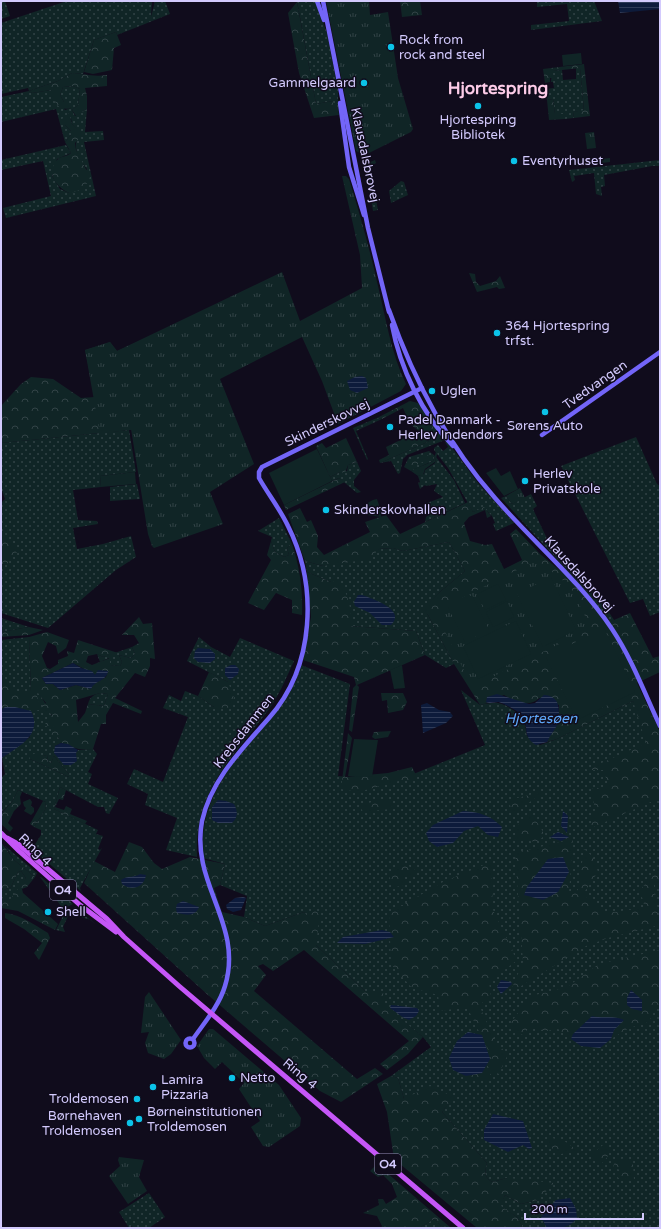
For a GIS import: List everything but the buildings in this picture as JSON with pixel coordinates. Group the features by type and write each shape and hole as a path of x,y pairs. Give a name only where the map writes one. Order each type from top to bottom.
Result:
{"main road":[{"name":"Ring 4","path":"1,833 80,905 124,937 210,1013 463,1228"}],"street":[{"name":"Klausdalsbrovej","path":"317,1 328,32"},
{"name":"Klausdalsbrovej","path":"323,1 368,228 398,352 416,392 432,420 445,438 458,451 498,503 596,606 621,644 660,726"},
{"name":"Klausdalsbrovej","path":"339,87 342,121 349,167 368,228"},
{"name":"Klausdalsbrovej","path":"389,310 401,343 422,388 458,451"},
{"name":"Tvedvangen","path":"542,435 660,352"},
{"name":"Skinderskovvej","path":"264,487 258,475 262,467 422,388"},
{"name":"Krebsdammen","path":"193,1039 224,988 230,963 224,922 202,865 200,837 202,821 207,805 226,770 242,746 270,717 284,697 299,661 308,617 306,584 300,556 288,525 264,487"}],"green space":[{"path":"1,1 5,1 10,16 1,19"},
{"path":"67,1 152,1 151,17 155,1 165,1 170,14 117,35 116,32 94,40 83,74 72,73 58,81 29,91 28,88 1,94 1,23"},
{"path":"297,1 315,1 327,33 338,90 338,108 333,109 333,101 316,104"},
{"path":"326,1 369,1 370,15 388,12 398,78 413,129 411,132 365,155 356,151"},
{"path":"400,1 420,1 422,15 402,17"},
{"path":"537,1 594,1 602,21 531,30 531,25 569,21 567,4 537,7"},
{"path":"297,2 316,104 333,101 333,108 338,108 339,115 314,118 299,73 288,13"},
{"path":"116,32 121,45 114,48 112,70 93,74 84,72 94,40"},
{"path":"581,53 582,64 563,66 562,55"},
{"path":"584,64 590,116 574,118 573,112 584,110 580,68 553,71 553,78 550,78 550,82 545,83 543,69"},
{"path":"576,68 580,68 584,111 573,112 574,118 565,119 565,114 555,115 553,99 547,100 545,89 554,88 553,82 551,82 552,71 562,70 563,80 576,79"},
{"path":"72,73 93,76 107,75 107,86 85,88 87,96 87,109 76,116 72,110 78,105 80,89 73,86 63,87 60,95 64,102 68,102 71,108 66,109 57,105 51,90 32,93 29,91 58,81"},
{"path":"73,86 80,89 78,105 72,110 75,116 87,109 85,132 103,131 104,140 84,142 96,196 6,218 3,208 51,196 43,161 1,170 1,160 66,145 71,153 57,159 52,176 60,189 69,193 87,169 78,155 76,147 79,131 72,124 71,118 65,125 71,131 71,135 65,142 56,109 1,122 1,97 29,91 32,93 51,90 65,110 71,108 64,102 60,95 63,87"},
{"path":"553,99 555,114 565,114 565,119 549,120 547,100"},
{"path":"69,113 72,124 80,131 81,136 75,143 76,150 90,177 87,184 82,188 69,193 60,187 54,180 52,170 58,159 71,153 65,142 71,135 71,131 62,119"},
{"path":"594,132 596,148 587,149 585,133"},
{"path":"610,158 610,162 575,166 575,162"},
{"path":"375,160 376,163 371,166 370,169 378,210 373,211 366,171 368,163"},
{"path":"660,160 660,166 652,166 604,175 605,186 601,187 602,196 596,194 594,173 574,176 575,180 572,182 569,170"},
{"path":"342,176 346,176 349,179 375,273 389,336 396,360 406,384 401,391 338,424 322,381 302,337 220,379 254,464 210,492 223,524 154,548 148,534 131,429 100,434 85,350 110,342 117,351 282,272 300,321 362,288 360,255"},
{"path":"401,181 404,182 408,195 391,203 389,191"},
{"path":"469,273 475,274 476,282 480,286 496,281 500,276 505,288 499,289 497,287 477,292"},
{"path":"177,324 159,429 129,430 1,443 1,406 21,384 31,377 53,379 81,398 95,397 85,350 110,342 117,351"},
{"path":"410,401 418,403 434,428 434,434 439,434 441,438 432,440 380,463 379,460 389,455 386,447 419,431 410,424 403,408 382,419 377,418"},
{"path":"423,412 445,440 407,455 403,459 400,473 398,474 391,461 380,463 432,440 441,438 433,435 434,428"},
{"path":"377,418 382,419 356,431 368,459 367,460 353,428"},
{"path":"129,430 136,472 100,476 101,487 73,490 78,520 97,521 98,524 73,528 77,549 103,544 131,536 136,557 116,570 48,628 1,613 1,564 6,565 7,536 1,536 1,503 5,499 1,488 1,443"},
{"path":"636,437 657,484 660,486 660,612 650,616 643,599 630,603 561,466"},
{"path":"346,438 357,462 348,465 345,473 340,472 330,477 316,446 322,443 326,448"},
{"path":"447,441 478,483 514,523 496,531 492,516 484,508 473,512 448,468 434,450 434,448 438,445 443,451 448,447 445,442"},
{"path":"317,449 332,481 284,505 269,473"},
{"path":"429,451 435,456 433,461 411,471 404,467 409,457"},
{"path":"438,451 435,462 425,469 423,475 418,476 411,471 433,461 436,452"},
{"path":"426,455 430,456 431,458 410,468 407,466 407,464"},
{"path":"436,457 454,480 465,503 425,522 426,517 430,514 427,503 443,497 434,491 437,484 425,485 420,489 418,476 424,474 425,470 435,463"},
{"path":"357,462 361,471 354,480 354,486 361,492 357,493 339,478 332,481 330,477 340,472 347,471 348,465"},
{"path":"496,468 501,476 510,471 518,489 504,496 486,473"},
{"path":"135,472 136,484 101,487 100,476"},
{"path":"339,478 345,482 286,510 284,505"},
{"path":"137,484 140,499 110,501 110,487"},
{"path":"520,488 525,498 512,504 506,496"},
{"path":"531,494 537,506 533,509 550,545 601,600 614,620 609,620 576,580 501,498 506,496 512,504"},
{"path":"377,499 381,511 381,517 367,515 363,511 366,505"},
{"path":"468,502 473,512 484,507 491,516 487,518 485,510 469,517 464,523 470,541 485,545 492,544 504,569 522,560 510,534 516,529 540,554 574,582 608,620 614,620 630,613 653,658 660,656 660,672 637,683 660,732 660,798 589,829 595,810 591,789 609,786 603,770 586,770 646,743 633,701 557,739 547,742 551,732 559,722 559,705 539,698 531,703 522,703 504,695 486,702 488,703 480,705 454,664 428,615 423,609 441,591 465,571 449,542 403,551 393,548 379,549 370,559 323,566 305,561 288,514 300,508 307,522 311,520 318,536 317,547 324,555 370,532 365,522 386,515 400,534"},
{"path":"279,518 292,544 287,548 289,555 284,557 275,552 271,541 272,537 258,531"},
{"path":"1,536 7,536 17,552 6,565 1,564"},
{"path":"271,541 275,552 284,557 289,555 287,548 292,544 300,579 302,615 292,613 292,600 276,593 264,610 248,603 271,560 267,555"},
{"path":"449,542 465,571 441,591 424,609 454,664 446,668 425,655 416,631 351,626 331,582 307,572 305,561 323,566 379,549 393,548 403,551"},
{"path":"537,560 570,586 591,628 472,687 435,611"},
{"path":"307,572 331,582 337,580 341,583 348,601 351,615 351,626 416,631 425,655 357,685 359,687 352,732 349,730 353,688 356,685 354,677 303,660 311,617"},
{"path":"551,577 576,630 543,647 517,594"},
{"path":"498,584 506,600 485,610 477,594"},
{"path":"472,595 489,630 465,642 448,607"},
{"path":"507,601 514,617 493,627 486,612"},
{"path":"139,617 143,624 152,623 155,659 150,658 150,666 145,677 135,673 115,698 142,711 141,714 113,703 106,715 106,724 101,724 93,749 79,749 72,747 59,742 59,738 50,734 54,727 45,726 45,724 52,715 49,712 43,711 43,705 46,703 38,693 36,694 42,709 32,711 11,707 1,710 1,679 18,692 31,692 29,637 47,632 69,640 66,648 58,654 56,646 48,642 42,656 47,668 50,669 58,664 58,660 68,656 67,651 74,653 78,640 118,653 103,657 97,654 88,656 86,662 92,665 110,658 110,665 120,666 122,662 119,655 131,658 135,654 132,647 139,643 134,635 122,635","holes":["73,663 95,675 102,671 108,671 106,677 87,688 76,685 60,690 53,684 46,684 42,678","100,693 108,694 104,706 88,704 85,713 78,722 76,700"]},
{"path":"1,618 29,627 1,632"},
{"path":"516,621 531,654 478,679 463,646"},
{"path":"29,627 43,630 29,635 1,637 1,632"},
{"path":"604,628 635,692 577,720 546,657"},
{"path":"29,637 31,692 38,692 52,717 61,743 55,746 76,753 78,750 93,749 97,754 88,772 92,774 88,784 118,798 109,814 106,813 104,807 98,807 60,787 54,809 98,830 96,834 103,836 98,849 100,850 102,848 80,888 81,891 32,849 41,835 41,830 34,827 45,810 46,802 18,790 12,802 1,813 1,778 5,774 2,758 30,737 6,707 1,710 1,640","holes":["47,755 48,762 51,763 54,756 69,774 69,777 30,759"]},
{"path":"199,637 211,647 230,657 240,638 294,661 272,705 231,757 210,792 202,811 198,833 197,857 166,850 177,818 145,805 148,794 127,784 134,769 163,782 188,717 163,708 169,695 181,701 185,691 198,696 214,707 228,682 187,661"},
{"path":"132,647 135,654 131,658 119,655 122,662 120,666 109,665 109,658 100,662 97,654 103,657"},
{"path":"301,665 350,684 338,776 365,779 406,777 485,745 461,690 480,705 499,703 515,711 523,719 527,736 540,745 557,739 633,701 660,758 660,1228 523,1228 517,1217 500,1206 505,1195 521,1204 538,1200 507,1178 492,1182 487,1178 485,1171 487,1163 442,1112 453,1097 404,1099 398,1078 391,1076 431,1047 423,1037 365,991 316,945 308,918 304,912 265,926 244,917 247,896 220,885 225,864 203,858 205,820 211,803 227,772 296,681"},
{"path":"402,665 405,688 394,689 390,670"},
{"path":"209,672 228,682 234,698 228,708 214,707 198,696"},
{"path":"100,693 108,694 104,706 88,704 92,697"},
{"path":"381,693 403,693 407,702 403,710 388,713 387,700 382,701"},
{"path":"391,731 388,737 375,739 372,737 374,732"},
{"path":"348,733 352,738 345,777 388,773 412,767 416,775 410,780 398,781 360,791 341,789"},
{"path":"354,739 378,740 372,777 348,776"},
{"path":"36,753 41,756 47,755 48,762 51,763 54,756 69,774 69,777 30,759 29,756"},
{"path":"60,787 66,790 63,800 59,799 55,807 64,810 66,806 72,809 70,814 87,821 85,824 54,809"},
{"path":"18,790 22,792 20,797 21,804 14,811 8,823 13,828 10,832 1,824 1,814 12,802"},
{"path":"546,791 512,814 509,800"},
{"path":"30,799 32,802 31,806 34,808 34,812 31,815 24,811 26,808 23,802"},
{"path":"382,799 393,802 390,809 363,812 361,808 365,804"},
{"path":"43,801 46,802 45,810 34,827 30,824"},
{"path":"532,814 545,835 537,842 515,839 516,830 519,824"},
{"path":"573,839 569,893 578,890 584,849 593,857 598,872 583,894 605,913 645,908 640,890 660,867 660,883 654,885 660,925 608,938 586,946 510,993 523,962 515,853"},
{"path":"1,842 14,860 35,877 27,887 22,889 23,893 58,924 55,930 18,911 1,908 1,898 9,901 26,878 21,871 18,872 11,887 1,891"},
{"path":"129,842 142,847 154,863 162,869 190,857 225,864 220,885 214,888 222,912 244,917 265,926 304,912 308,917 315,910 320,913 316,945 365,991 383,991 384,1005 423,1037 408,1054 387,1070 380,1064 409,1041 304,950 273,971 263,964 258,966 266,975 254,991 357,1079 375,1068 383,1074 341,1102 320,1091 208,995 84,883 94,861 115,872"},
{"path":"5,846 37,873 35,877 14,860"},
{"path":"491,862 493,910 512,949 516,961 489,982 491,997 479,1005 496,1043 508,1054 499,1074 493,1071 486,1080 471,1080 465,1078 459,1071 483,1071 492,1061 467,1007 440,1011 438,995 412,988 391,964 389,913 443,882"},
{"path":"402,863 418,871 412,875 404,877 403,885 393,888 389,875 393,868"},
{"path":"21,871 26,878 9,902 1,898 1,891 11,887 18,872"},
{"path":"41,877 73,904 63,909"},
{"path":"75,907 90,920 69,914 63,927 65,932 56,930 63,916 61,914 69,912"},
{"path":"5,913 22,918 48,933 50,938 39,960 34,953 42,943 24,929 5,918"},
{"path":"660,950 660,1007 654,1011 649,1022 629,1028 611,1039 614,1030 624,1021 618,1018 611,1018 598,1021 573,1034 571,1039 558,1029 546,1031 529,1027 523,1035 515,1032 509,1025 531,996 567,987 599,964"},
{"path":"149,992 181,1040 171,1054 164,1059 148,1053 145,1043 149,1032 141,1033 145,997"},
{"path":"209,1029 213,1029 279,1085 301,1118 300,1126 269,1147 263,1146 251,1127 260,1121 239,1089 244,1083 222,1062 215,1069 204,1058 197,1046"},
{"path":"391,1076 398,1078 404,1099 430,1086 454,1097 442,1112 487,1163 485,1174 492,1182 507,1178 554,1183 538,1200 521,1204 505,1195 501,1206 517,1217 523,1228 477,1228 394,1159 387,1112 377,1084"},
{"path":"552,1138 566,1142 578,1151 561,1154 548,1146 547,1141"},
{"path":"603,1145 610,1148 610,1150 607,1157 601,1164 596,1162 592,1154"},
{"path":"119,1157 144,1160 139,1177 147,1191 128,1204 109,1176 120,1166 118,1160"},
{"path":"627,1158 633,1164 634,1180 618,1178 621,1170 613,1168 615,1160"},
{"path":"376,1165 451,1228 443,1228 434,1219 419,1228 381,1228 382,1226 377,1216 363,1213 379,1205 378,1199 383,1199 386,1204 397,1197 392,1184 383,1175 378,1177 370,1171"},
{"path":"149,1193 165,1217 149,1228 133,1228 132,1226 129,1228 119,1212"},
{"path":"434,1219 443,1228 419,1228"}],"water":[{"path":"618,1 660,1 660,9 620,13"},
{"path":"362,376 366,378 368,388 357,393 350,390 347,381 355,377"},
{"path":"358,595 373,599 387,606 395,615 395,620 391,625 382,625 370,613 355,606 354,602"},
{"path":"198,648 210,649 215,654 215,659 210,663 198,662 194,658 195,651"},
{"path":"73,663 81,668 92,671 95,675 98,670 108,671 105,677 91,689 76,685 60,690 53,684 46,684 42,678"},
{"path":"235,665 239,669 238,674 230,680 225,675 225,668"},
{"name":"Hjortesøen","path":"497,694 529,704 535,703 544,695 554,698 558,706 559,721 547,742 536,745 531,742 527,734 524,719 518,712 500,702 486,702 487,697"},
{"path":"427,703 439,710 450,712 453,716 446,723 423,733 421,705"},
{"path":"5,707 15,707 31,711 34,719 34,727 32,733 22,744 2,758 1,710"},
{"path":"61,743 68,744 78,750 76,753 77,761 71,765 64,765 54,753 55,746"},
{"path":"218,800 234,804 237,814 232,823 218,823 212,820 212,807"},
{"path":"463,811 479,813 489,817 502,827 498,837 488,835 478,826 464,831 453,843 437,847 429,841 426,833 433,825"},
{"path":"563,811 568,816 567,833 561,826"},
{"path":"558,832 569,837 561,841 550,837"},
{"path":"563,857 569,872 558,892 543,900 524,895 527,887 548,859"},
{"path":"140,874 146,875 143,883 137,887 133,888 122,884 121,880 124,878"},
{"path":"235,898 246,898 241,910 233,912 227,909 226,905"},
{"path":"183,901 199,907 193,914 187,915 177,913 177,904"},
{"path":"382,930 390,932 394,937 365,944 337,943 343,937"},
{"path":"501,980 511,982 512,984 501,994 497,987"},
{"path":"631,990 642,1000 642,1011 632,1009 627,1005 627,998"},
{"path":"391,1005 417,1008 419,1011 416,1016 409,1020 390,1008"},
{"path":"592,1016 624,1020 614,1030 611,1039 600,1048 581,1046 571,1039 573,1034"},
{"path":"468,1032 482,1035 490,1059 482,1073 466,1076 453,1070 449,1058 457,1041"},
{"path":"493,1114 523,1121 532,1148 529,1149 523,1145 508,1152 484,1140 484,1130"},
{"path":"570,1198 576,1209 577,1218 574,1222 560,1228 547,1228 541,1217 556,1200"}],"place":[{"name":"Rock from rock and steel","path":"391,47"},
{"name":"Gammelgaard","path":"364,83"},
{"name":"Hjortespring Bibliotek","path":"478,106"},
{"name":"Eventyrhuset","path":"514,161"},
{"name":"364 Hjortespring trfst.","path":"497,333"},
{"name":"Uglen","path":"432,391"},
{"name":"Sørens Auto","path":"545,412"},
{"name":"Padel Danmark - Herlev Indendørs","path":"390,427"},
{"name":"Herlev Privatskole","path":"525,481"},
{"name":"Skinderskovhallen","path":"326,510"},
{"name":"Shell","path":"48,912"},
{"name":"Netto","path":"232,1078"},
{"name":"Lamira Pizzaria","path":"153,1087"},
{"name":"Troldemosen","path":"137,1099"},
{"name":"Børneinstitutionen Troldemosen","path":"139,1119"},
{"name":"Børnehaven Troldemosen","path":"130,1123"}],"district":[{"name":"Hjortespring","path":"498,88"}]}
